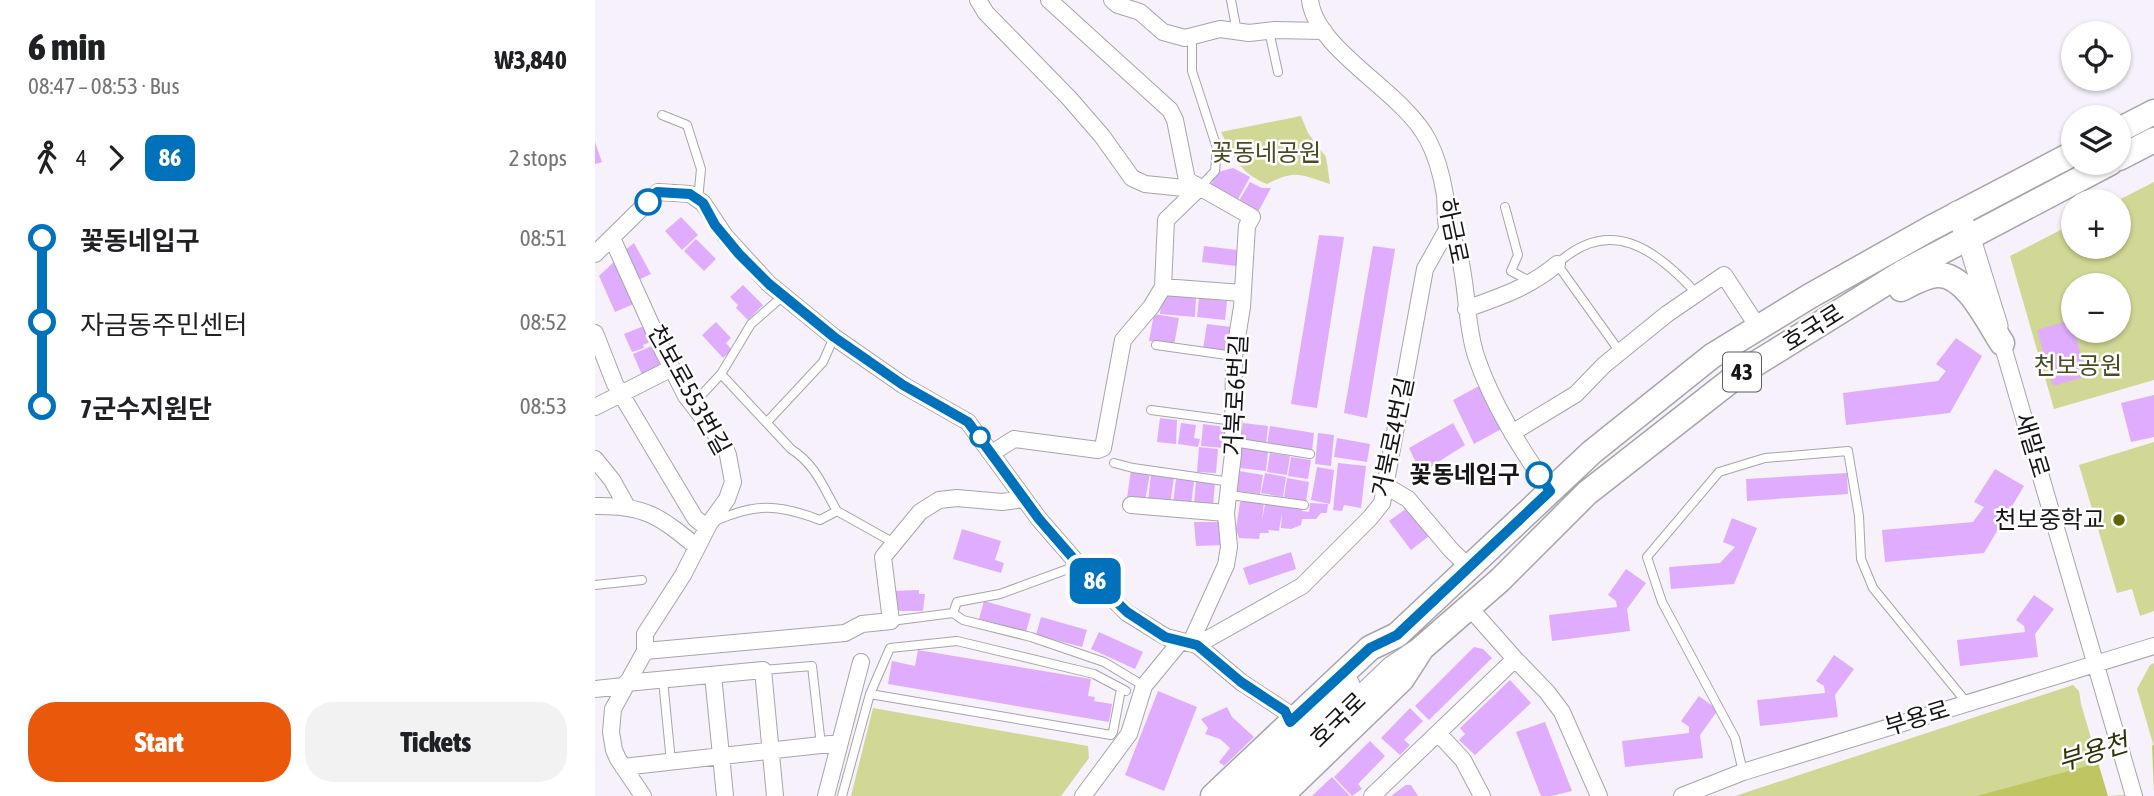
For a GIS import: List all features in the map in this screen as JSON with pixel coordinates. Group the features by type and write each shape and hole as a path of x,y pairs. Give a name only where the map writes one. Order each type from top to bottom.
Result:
{"main road":[{"path":"2131,124 2154,112"},
{"path":"2131,152 2154,140"},
{"name":"호국로","path":"1213,796 1370,648 1397,635 1591,452 1712,356 1957,213 2061,160"},
{"name":"호국로","path":"1281,796 1402,679 1422,648 1500,580 1587,493 1739,374 1905,271 2087,175"},
{"path":"1811,329 1882,299 1920,279 1941,275 1961,283 2002,343"}],"street":[{"path":"978,0 986,13 1102,136 1132,178 1145,184 1173,189 1193,184"},
{"path":"1049,0 1170,110 1193,184"},
{"path":"1112,0 1118,5 1140,6 1163,32 1185,38 1220,29 1237,32 1324,31"},
{"name":"하금로","path":"1310,0 1311,10 1336,48 1385,89 1412,117 1436,156 1445,195 1448,228 1458,251 1476,356 1512,433 1550,491"},
{"path":"992,453 1014,439 1098,450 1103,448 1123,340 1151,307 1163,287 1166,220 1193,184"},
{"name":"거북로6번길","path":"1190,642 1226,565 1229,538 1226,513 1234,421 1234,356 1247,226 1252,217 1193,184"},
{"path":"595,254 657,192 690,194 703,203 715,225 739,254 783,296 834,337 903,385 968,422 1039,519 1079,565 1127,612 1165,637 1190,642 1241,682 1285,711 1290,722"},
{"name":"새말로","path":"1957,213 1968,236 2002,343 2134,796"},
{"name":"거북로4번길","path":"1190,642 1302,586 1370,518 1382,502 1426,269 1448,228"},
{"name":"천보로553번길","path":"612,238 672,368 692,404 724,445 733,482 727,499 708,526 683,575 645,634 645,651 613,709 611,732 614,750 643,796"},
{"path":"1466,309 1512,293 1557,264"},
{"path":"1512,433 1576,394 1620,352 1724,275 1758,327"},
{"path":"1163,287 1242,293"},
{"path":"595,333 615,384 695,518 708,526"},
{"path":"595,407 672,368"},
{"path":"596,466 612,481 626,505"},
{"path":"1386,486 1408,499 1470,568"},
{"path":"645,651 845,633 862,624 891,621 883,557 920,512 939,500 957,498 1002,502 1024,499"},
{"path":"595,506 626,505 647,512 697,547"},
{"path":"1131,505 1226,513"},
{"path":"1469,607 1548,692 1562,712 1599,796"},
{"name":"호국로","path":"1233,796 1378,657 1397,635"},
{"path":"1083,796 1129,734 1144,686 1190,642"},
{"name":"부용로","path":"1682,796 1743,772 1967,703 2099,672 2154,646"},
{"name":"호국로","path":"1258,796 1392,668 1422,648"},
{"path":"1372,796 1515,659"},
{"path":"826,796 861,662"},
{"path":"595,690 763,670 775,796"},
{"path":"713,675 725,796"},
{"path":"1438,733 1463,760 1482,796"},
{"path":"623,767 839,744"}],"lane":[{"path":"1231,0 1237,32"},
{"path":"1269,31 1278,72"},
{"path":"1192,36 1192,71 1217,148 1215,171 1193,184"},
{"path":"662,115 687,125 701,169 698,200"},
{"path":"1504,207 1518,255 1511,271 1531,282"},
{"path":"1620,352 1557,264 1573,250 1591,243 1614,240 1643,247 1677,272 1697,294"},
{"path":"692,404 721,374 751,324 783,296"},
{"path":"767,422 823,362 834,337"},
{"path":"1156,345 1234,356"},
{"path":"721,374 791,449 802,456 824,483 837,512 896,544"},
{"path":"1151,410 1234,421"},
{"path":"1233,442 1310,454"},
{"path":"1743,772 1735,738 1662,602 1647,557 1719,472 1765,458 1848,451 1859,516 1861,559 1873,588 1967,703"},
{"path":"1114,463 1304,505"},
{"path":"708,526 737,512 770,506 820,520 837,512"},
{"path":"953,614 957,602 1000,594 1079,565"},
{"path":"595,585 642,580"},
{"path":"891,621 953,614 963,620 1031,637 1104,662 1144,686"},
{"path":"842,796 870,694 890,648 957,641 1094,674 1123,690 1111,735 870,694"},
{"path":"763,670 812,666 821,745"},
{"path":"663,680 671,762"}],"green space":[{"name":"꽃동네공원","path":"1301,116 1308,133 1326,157 1330,184 1299,175 1285,176 1267,184 1258,180 1239,164 1221,132"},
{"name":"천보공원","path":"2154,182 2154,380 2054,409 2010,256 2061,230 2061,259 2131,259 2131,194"},
{"path":"2154,442 2154,611 2140,616 2132,589 2117,593 2079,465"},
{"path":"2154,663 2154,747 2137,689 2150,665"},
{"path":"2073,685 2079,691 2108,796 1735,796"},
{"path":"873,708 1088,746 1089,758 1061,796 851,796"}],"shaded area":[{"path":"2154,745 2154,791 2137,796 1977,796 2087,766"}],"pier":[{"path":"2152,742 2154,794 2108,796 2097,759"}],"building":[{"path":"595,142 602,162 595,164"},
{"path":"1233,168 1250,177 1238,199 1211,184 1218,172"},
{"path":"1250,182 1262,188 1271,188 1258,212 1239,201"},
{"path":"681,217 698,235 682,250 665,231"},
{"path":"1319,235 1344,237 1317,408 1291,404"},
{"path":"696,239 716,259 704,271 684,251"},
{"path":"634,243 651,274 636,281 624,251"},
{"path":"1204,246 1237,250 1236,266 1202,262"},
{"path":"1373,246 1395,249 1367,418 1344,413"},
{"path":"615,261 636,303 615,312 599,276"},
{"path":"743,285 763,305 748,320 730,297"},
{"path":"1162,295 1196,298 1195,317 1160,314"},
{"path":"1199,298 1227,301 1225,320 1197,317"},
{"path":"1154,314 1179,318 1174,345 1149,341"},
{"path":"716,322 731,338 726,343 732,350 723,358 702,335"},
{"path":"2061,323 2061,343 2078,343 2087,376 2053,386 2037,330"},
{"path":"1207,324 1231,327 1228,352 1203,349"},
{"path":"644,326 650,342 643,345 644,348 632,352 624,334"},
{"path":"1956,338 1982,356 1950,413 1846,425 1843,393 1938,381 1946,371 1936,364"},
{"path":"652,346 661,367 642,375 633,354"},
{"path":"1479,386 1503,428 1474,444 1453,400"},
{"name":"천보중학교","path":"2154,395 2154,437 2131,442 2121,403"},
{"path":"1160,418 1177,420 1176,444 1157,442"},
{"path":"1181,423 1196,425 1194,438 1200,439 1198,447 1178,444"},
{"path":"1243,423 1268,426 1266,444 1241,441"},
{"path":"1453,423 1465,445 1421,473 1409,448"},
{"path":"1203,424 1226,427 1224,448 1201,446"},
{"path":"1270,426 1314,433 1312,451 1267,445"},
{"path":"1318,433 1334,435 1331,466 1315,464"},
{"path":"1337,438 1370,444 1367,462 1334,457"},
{"path":"1199,447 1218,449 1216,473 1197,472"},
{"path":"1241,447 1268,450 1266,471 1239,468"},
{"path":"1270,453 1290,456 1287,475 1267,472"},
{"path":"1291,457 1311,460 1308,479 1288,476"},
{"path":"1338,463 1366,466 1361,508 1344,505 1342,511 1333,510"},
{"path":"1317,467 1334,470 1330,504 1311,500"},
{"path":"1995,469 2024,486 1984,553 1885,562 1882,530 1973,522 1984,507 1974,502"},
{"path":"1131,470 1150,473 1145,501 1127,498"},
{"path":"1239,471 1263,475 1260,494 1237,491"},
{"path":"1265,473 1286,477 1283,497 1261,493"},
{"path":"1847,473 1848,494 1747,501 1746,479"},
{"path":"1151,474 1174,477 1170,505 1148,502"},
{"path":"1287,478 1309,482 1306,501 1284,497"},
{"path":"1176,479 1194,481 1191,505 1173,503"},
{"path":"1196,481 1215,483 1213,506 1194,505"},
{"path":"1240,502 1264,502 1262,521 1265,504 1303,507 1302,511 1309,512 1310,503 1328,504 1327,513 1321,513 1316,519 1302,519 1301,525 1291,529 1281,528 1282,512 1279,531 1268,530 1269,533 1260,533 1259,539 1239,538 1236,529"},
{"path":"1407,508 1429,536 1411,550 1389,521"},
{"path":"1732,518 1757,528 1734,584 1671,589 1669,567 1720,563 1735,547 1723,542"},
{"path":"1194,522 1224,522 1226,545 1196,546"},
{"path":"962,529 1001,541 995,560 1004,563 1001,573 953,559"},
{"path":"1291,552 1296,569 1249,585 1243,568"},
{"path":"1626,569 1646,583 1627,609 1630,631 1552,641 1549,615 1617,607 1616,601 1608,595"},
{"path":"919,590 919,594 925,594 923,611 892,611 892,591"},
{"path":"2034,595 2054,609 2035,634 2038,657 1960,666 1957,640 2025,632 2024,626 2016,620"},
{"path":"984,601 1031,614 1026,632 979,619"},
{"path":"1041,617 1087,630 1082,647 1036,635"},
{"path":"1099,632 1143,652 1135,669 1091,649"},
{"path":"1474,647 1483,649 1492,658 1429,720 1415,706"},
{"path":"918,650 1091,679 1088,696 1095,697 1094,701 1112,704 1109,722 888,684 892,661 915,666"},
{"path":"1834,655 1854,669 1835,695 1838,717 1760,726 1757,700 1825,693 1824,686 1816,681"},
{"path":"1510,680 1531,703 1475,755 1459,740 1465,734 1460,728"},
{"path":"1158,691 1197,707 1164,791 1125,775"},
{"path":"1699,696 1718,710 1700,735 1703,758 1625,767 1622,741 1689,733 1689,727 1681,721"},
{"path":"1227,707 1232,717 1254,737 1224,766 1219,762 1230,748 1220,739 1205,734 1208,728 1201,719"},
{"path":"1410,708 1423,721 1404,740 1410,745 1400,755 1381,738"},
{"path":"1545,722 1572,791 1551,796 1541,796 1516,732"},
{"path":"1370,741 1385,756 1358,784 1362,789 1352,796 1334,777"},
{"path":"1332,777 1350,796 1312,796"},
{"path":"1406,785 1411,785 1418,796 1391,796"}],"bus line":[{"name":"86","path":"648,202 657,192 677,192 690,194 703,203 715,225 769,284 834,337 903,385 968,422 1039,519 1079,565 1127,612 1165,637 1197,645 1241,682 1285,711 1290,722 1370,648 1397,635 1550,491 1539,475"}],"place":[{"name":"꽃동네입구","path":"1539,475"},
{"name":"천보중학교","path":"2119,520"}],"water label":[{"name":"부용천","path":"2093,752"}]}
